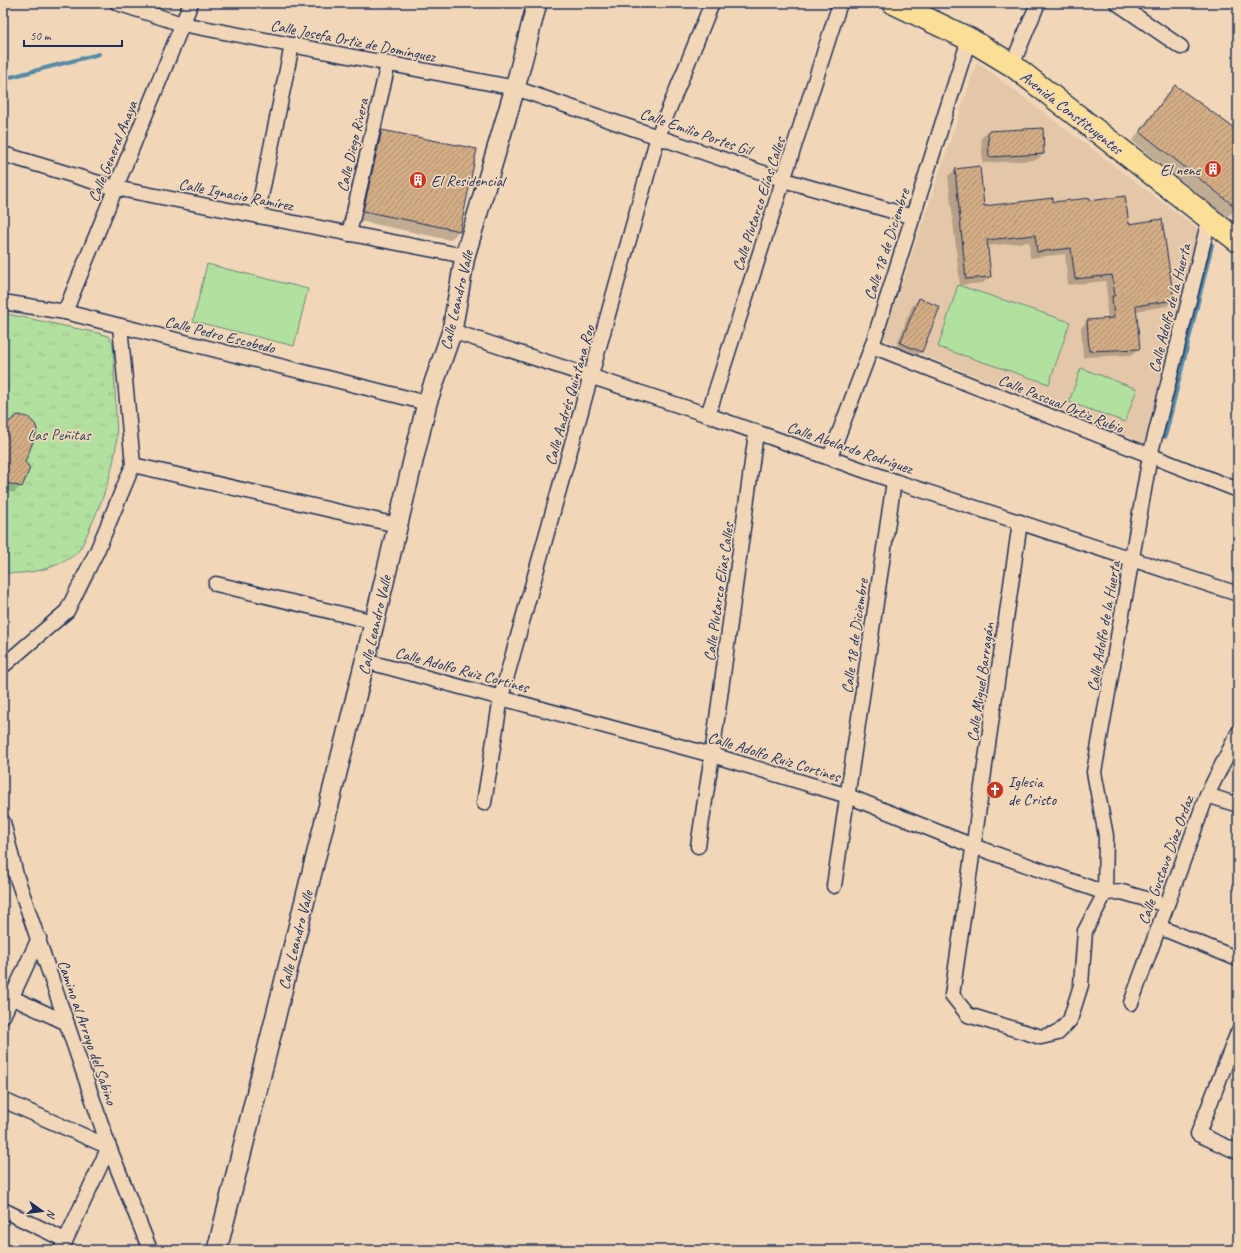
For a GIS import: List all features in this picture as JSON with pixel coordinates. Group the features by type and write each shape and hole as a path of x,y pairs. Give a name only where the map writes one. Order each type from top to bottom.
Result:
{"main road":[{"name":"Avenida Constituyentes","path":"894,3 969,39 1012,65 1209,220 1238,241"}],"street":[{"name":"Calle Josefa Ortiz de Domínguez","path":"117,3 182,24 515,88"},
{"name":"Calle General Anaya","path":"65,312 191,3"},
{"name":"Calle Leandro Valle","path":"217,1250 375,622 427,403 452,331 465,256 515,88 537,3"},
{"name":"Calle Andrés Quintana Roo","path":"484,803 501,697 592,377 658,136 712,3"},
{"name":"Calle Plutarco Elías Calles","path":"708,415 840,3"},
{"path":"1012,65 1038,3"},
{"path":"1117,3 1181,47"},
{"name":"Calle 18 de Diciembre","path":"830,457 872,346 969,39"},
{"path":"257,216 292,45"},
{"name":"Calle Diego Rivera","path":"349,234 388,64"},
{"name":"Calle Emilio Portes Gil","path":"515,88 784,180 913,217"},
{"name":"Calle Ignacio Ramírez","path":"3,154 115,188 465,256"},
{"name":"Calle Adolfo de la Huerta","path":"1058,1033 1070,1020 1081,985 1085,931 1105,893 1106,836 1094,772 1133,559 1150,456 1209,220"},
{"name":"Calle Pedro Escobedo","path":"3,302 65,312 427,403"},
{"path":"3,666 67,611 97,551 133,465 120,326"},
{"name":"Calle Abelardo Rodríguez","path":"452,331 708,415 756,433 830,457 894,481 1238,594"},
{"name":"Calle Pascual Ortiz Rubio","path":"872,346 1238,490"},
{"name":"Calle Plutarco Elías Calles","path":"698,846 712,755 756,433"},
{"path":"133,465 397,525"},
{"name":"Calle 18 de Diciembre","path":"834,886 894,481"},
{"name":"Calle Miguel Barragán","path":"1020,522 952,995 968,1015 1041,1038 1058,1033"},
{"path":"216,584 375,622"},
{"name":"Calle Adolfo Ruiz Cortines","path":"365,660 712,755 848,796 973,846 1105,893 1122,892 1166,905"},
{"name":"Calle Gustavo Díaz Ordaz","path":"1131,1003 1207,795 1238,733"},
{"path":"1207,795 1238,805"},
{"name":"Camino al Arroyo del Sabino","path":"3,822 10,875 39,938 110,1147 150,1250"},
{"path":"1159,927 1238,959"},
{"path":"3,1016 7,995 39,938"},
{"path":"7,995 67,1023"},
{"path":"1238,1032 1198,1134 1238,1152"},
{"path":"3,1100 110,1147 63,1245 3,1210"}],"shaded area":[{"path":"977,62 1198,229 1144,443 883,339"}],"green space":[{"path":"207,264 308,289 294,346 193,321"},
{"path":"958,285 1070,322 1049,384 938,347"},
{"name":"Las Peñitas","path":"3,313 98,333 108,336 113,343 117,438 116,449 108,481 80,549 74,555 55,566 33,572 3,572"},
{"path":"1081,368 1137,389 1125,422 1069,402"}],"building":[{"name":"El nene","path":"1175,85 1238,131 1238,209 1140,132"},
{"path":"1043,128 1044,154 989,157 988,131"},
{"name":"El Residencial","path":"382,130 477,149 460,231 363,211"},
{"path":"980,166 984,206 1053,198 1053,202 1090,198 1090,201 1125,196 1129,224 1162,219 1174,300 1136,306 1140,349 1089,351 1087,320 1114,318 1112,296 1115,296 1112,275 1075,279 1071,248 1037,252 1035,235 987,240 991,277 966,279 955,169"},
{"path":"919,298 940,307 922,352 900,343"},
{"path":"18,415 28,417 35,424 37,429 25,462 30,468 22,487 3,482 3,448 7,423"}],"waterway":[{"path":"3,79 99,54"},
{"path":"1165,437 1212,245"}],"place":[{"name":"El nene","path":"1213,169"},
{"name":"El Residencial","path":"418,180"},
{"name":"Iglesia de Cristo","path":"995,790"}]}
